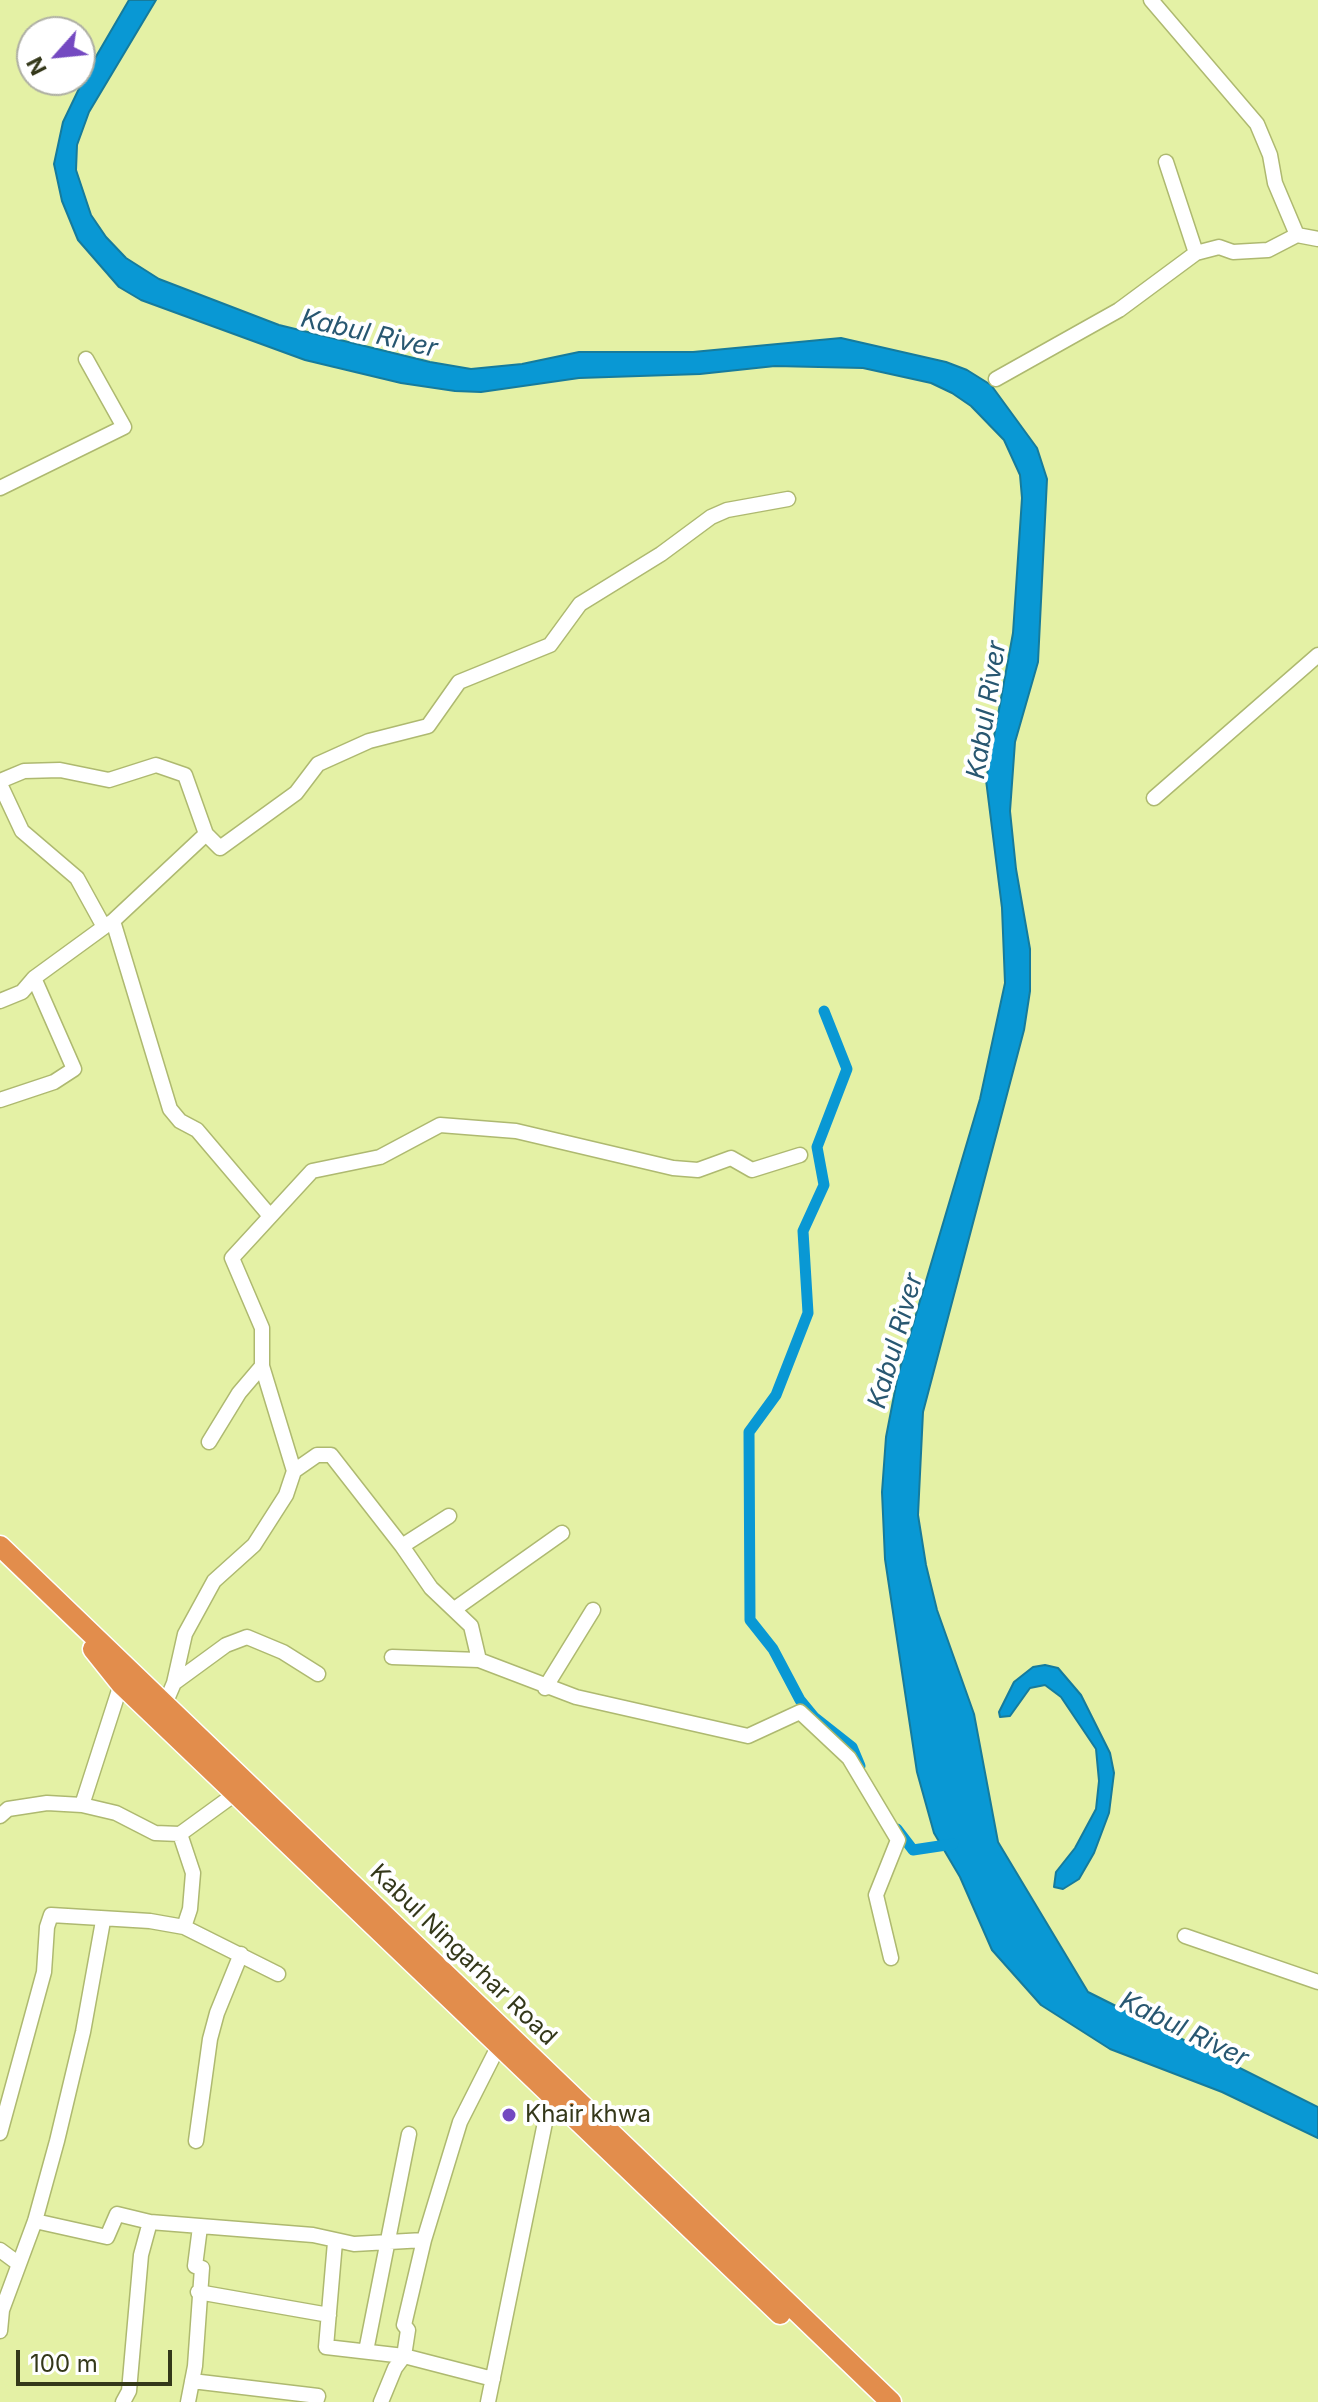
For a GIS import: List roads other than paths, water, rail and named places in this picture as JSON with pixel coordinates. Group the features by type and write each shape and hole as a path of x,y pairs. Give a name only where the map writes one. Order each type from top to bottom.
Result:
{"highway":[{"name":"Kabul Ningarhar Road","path":"0,1546 891,2402"},
{"name":"Kabul Ningarhar Road","path":"0,1561 93,1649 121,1684 550,2098 872,2402"}],"street":[{"path":"1151,0 1257,124 1270,155 1275,183 1297,235"},
{"path":"1166,162 1196,253"},
{"path":"996,379 1137,299 1196,253 1219,247 1233,252 1268,250 1297,235 1318,239"},
{"path":"0,488 124,427 86,359"},
{"path":"270,1216 197,1130 180,1121 170,1109 109,924 77,878 22,831 0,782 24,771 60,770 109,780 156,765 185,775 206,834 220,848 296,793 318,764 369,741 428,726 459,682 550,645 580,604 711,517 727,510 788,499"},
{"path":"1154,798 1318,655"},
{"path":"0,1001 22,992 34,978 109,924 206,834"},
{"path":"0,1100 54,1082 74,1069 34,978"},
{"path":"165,1704 174,1683 185,1634 214,1581 254,1545 286,1495 294,1471 262,1366 262,1328 232,1258 312,1171 380,1157 440,1125 516,1131 673,1168 698,1170 731,1158 752,1170 800,1155"},
{"path":"209,1442 239,1393 262,1366"},
{"path":"294,1471 317,1455 331,1455 431,1588 456,1608 471,1626 479,1660"},
{"path":"402,1546 449,1516"},
{"path":"456,1608 562,1533"},
{"path":"545,1688 593,1610"},
{"path":"174,1683 226,1645 247,1637 318,1674"},
{"path":"392,1657 479,1660 545,1688 748,1736 800,1712 849,1758 898,1840 876,1895 891,1958"},
{"path":"82,1805 121,1684"},
{"path":"0,1816 8,1809 47,1803 82,1805 116,1813 155,1833 180,1834 235,1794"},
{"path":"180,1834 193,1873 190,1909 184,1927"},
{"path":"0,2133 44,1972 47,1927 51,1915 103,1921 150,1921 184,1927 278,1974"},
{"path":"0,2331 1,2309 35,2221 83,2032 103,1921"},
{"path":"1185,1936 1318,1982"},
{"path":"196,2141 210,2039 241,1954"},
{"path":"381,2402 395,2368 404,2356 408,2330 404,2325 424,2240 460,2122 498,2047"},
{"path":"488,2402 550,2098"},
{"path":"366,2351 409,2134"},
{"path":"35,2221 107,2237 117,2214 150,2222 313,2235 335,2242 424,2240"},
{"path":"123,2402 129,2391 141,2255 150,2222"},
{"path":"188,2402 202,2268 195,2266 200,2227"},
{"path":"335,2242 326,2347 404,2356 493,2379"},
{"path":"0,2250 19,2264"},
{"path":"198,2292 329,2315"},
{"path":"192,2381 318,2396 316,2402"}],"water":[{"path":"129,0 156,0 89,112 77,145 76,170 91,215 106,237 126,258 159,279 279,325 471,369 522,364 579,352 693,352 841,338 946,362 967,370 991,385 1037,448 1047,479 1038,662 1015,742 1010,811 1030,949 1030,991 1024,1030 923,1412 918,1515 926,1565 937,1610 974,1714 998,1842 1088,1992 1318,2107 1318,2138 1222,2092 1110,2049 1041,2005 992,1950 960,1877 934,1833 917,1772 885,1559 882,1492 886,1437 898,1375 980,1099 1005,983 1002,908 986,780 1013,633 1022,498 1020,475 1004,440 971,406 952,393 931,383 863,368 775,366 700,374 579,378 481,392 455,391 401,383 305,360 141,300 119,287 78,240 62,201 54,164 63,122 75,96 96,96 96,57"},
{"path":"1045,1665 1058,1668 1081,1695 1110,1753 1114,1773 1109,1813 1094,1853 1079,1879 1063,1889 1054,1887 1056,1872 1075,1848 1096,1809 1099,1781 1096,1749 1061,1697 1045,1685 1030,1688 1010,1716 1000,1717 999,1712 1014,1682 1033,1667"}],"waterway":[{"path":"824,1011 847,1069 817,1147 824,1185 803,1231 808,1313 776,1395 749,1432 750,1620 773,1649 800,1700 814,1717 852,1747 860,1766"},
{"path":"897,1829 913,1850 953,1844"}],"place":[{"name":"Khair khwa","path":"509,2115"}],"water label":[{"name":"Kabul River","path":"369,334"},
{"name":"Kabul River","path":"987,710"},
{"name":"Kabul River","path":"896,1341"},
{"name":"Kabul River","path":"1184,2030"}]}
